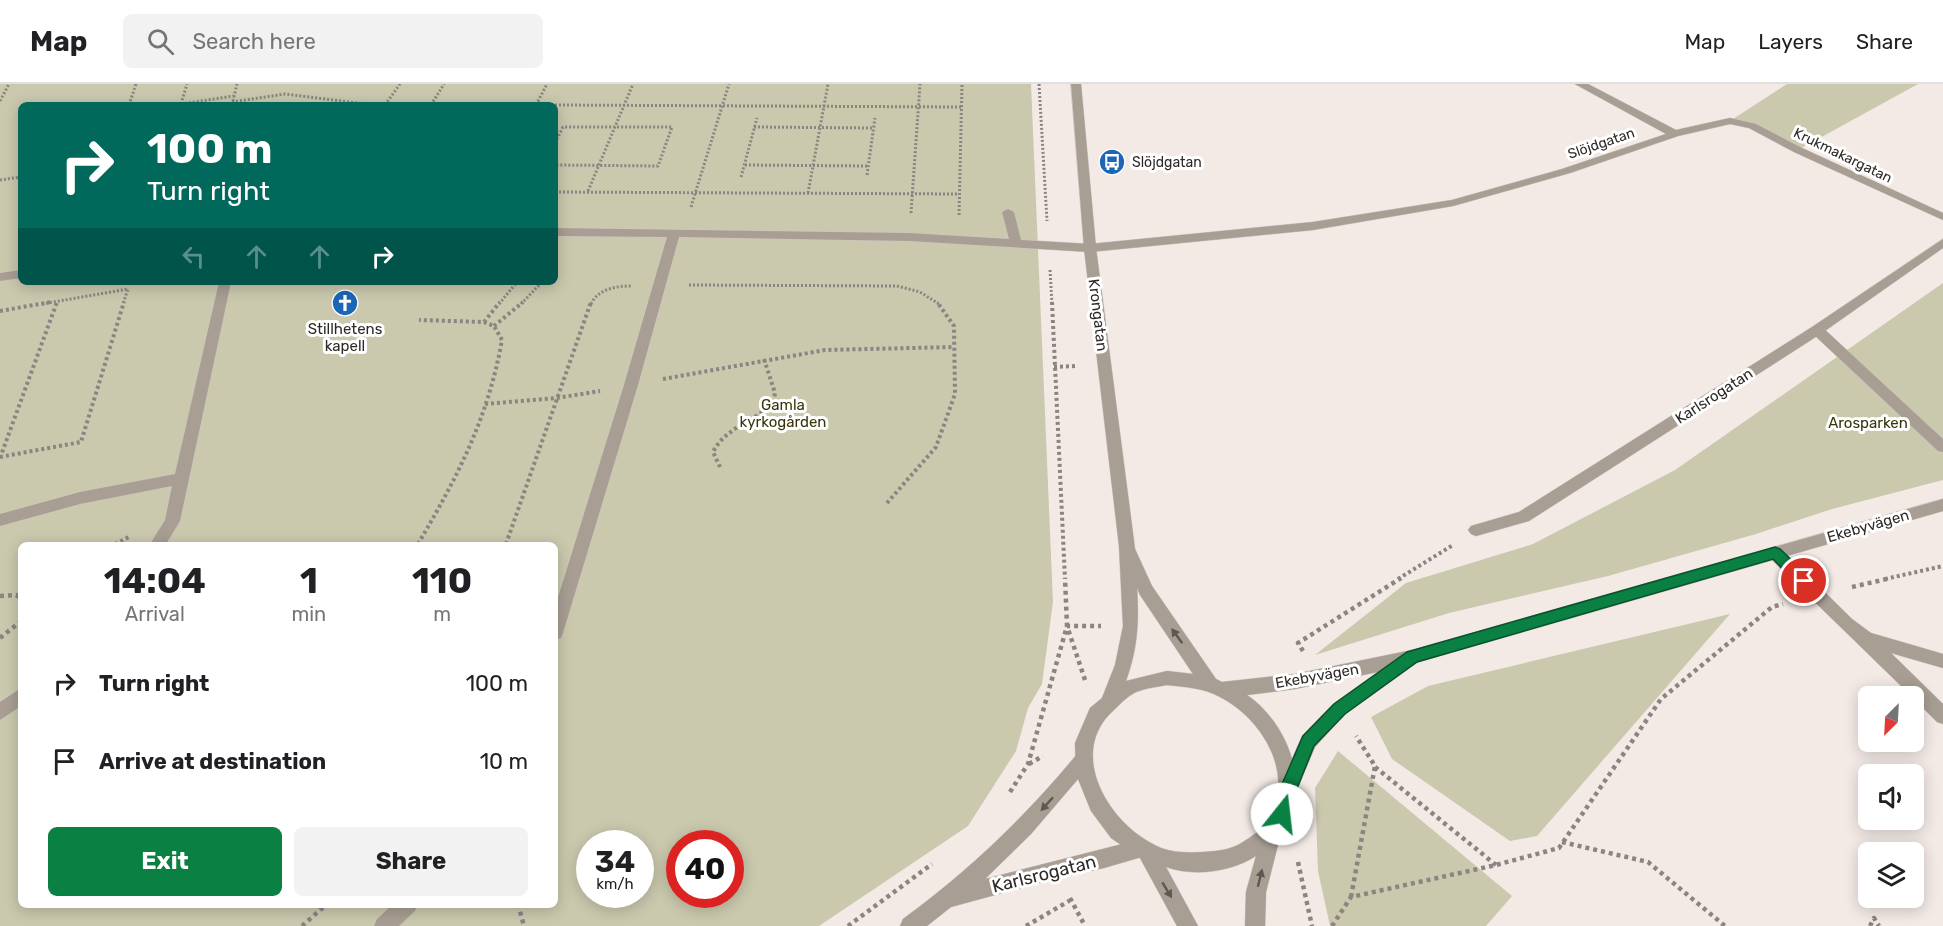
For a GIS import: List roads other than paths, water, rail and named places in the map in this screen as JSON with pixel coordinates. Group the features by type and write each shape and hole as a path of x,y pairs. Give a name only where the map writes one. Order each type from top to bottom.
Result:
{"street":[{"name":"Krongatan","path":"1076,84 1090,248 1127,546 1131,626 1123,664 1110,700"},
{"path":"1580,84 1675,134"},
{"name":"Slöjdgatan","path":"558,232 909,237 1090,248 1313,225 1453,203 1566,171 1675,134 1730,121"},
{"name":"Krukmakargatan","path":"1730,121 1752,126 1797,150 1943,217"},
{"path":"1008,212 1016,243"},
{"path":"558,623 659,285 679,233"},
{"name":"Karlsrogatan","path":"1476,530 1524,517 1817,330 1943,243"},
{"path":"0,277 18,274"},
{"path":"159,542 172,521 224,285"},
{"path":"1817,330 1943,447"},
{"path":"0,520 80,498 180,478"},
{"name":"Ekebyvägen","path":"1216,687 1252,688 1319,677 1412,657 1943,504"},
{"name":"Krongatan","path":"1127,546 1146,590 1216,687"},
{"path":"1775,553 1943,716"},
{"path":"1866,639 1943,661"},
{"name":"Ekebyvägen","path":"1287,791 1308,741 1339,709 1412,657"},
{"path":"1255,926 1256,892 1287,791 1287,773 1274,735 1242,700 1216,687 1167,678 1141,682 1110,700 1097,715 1087,735 1084,759 1091,796 1103,817 1120,834 1143,851 1164,859 1198,865 1242,855 1277,822"},
{"path":"0,712 18,698"},
{"name":"Karlsrogatan","path":"910,926 950,899 1031,822 1084,759"},
{"path":"1143,851 1188,926"},
{"name":"Karlsrogatan","path":"950,899 1054,868 1143,851"},
{"path":"384,926 404,908"}],"place":[{"name":"Slöjdgatan","path":"1112,162"},
{"name":"Stillhetens kapell","path":"345,303"}],"park label":[{"name":"Gamla kyrkogården","path":"783,414"},
{"name":"Arosparken","path":"1868,423"}]}
